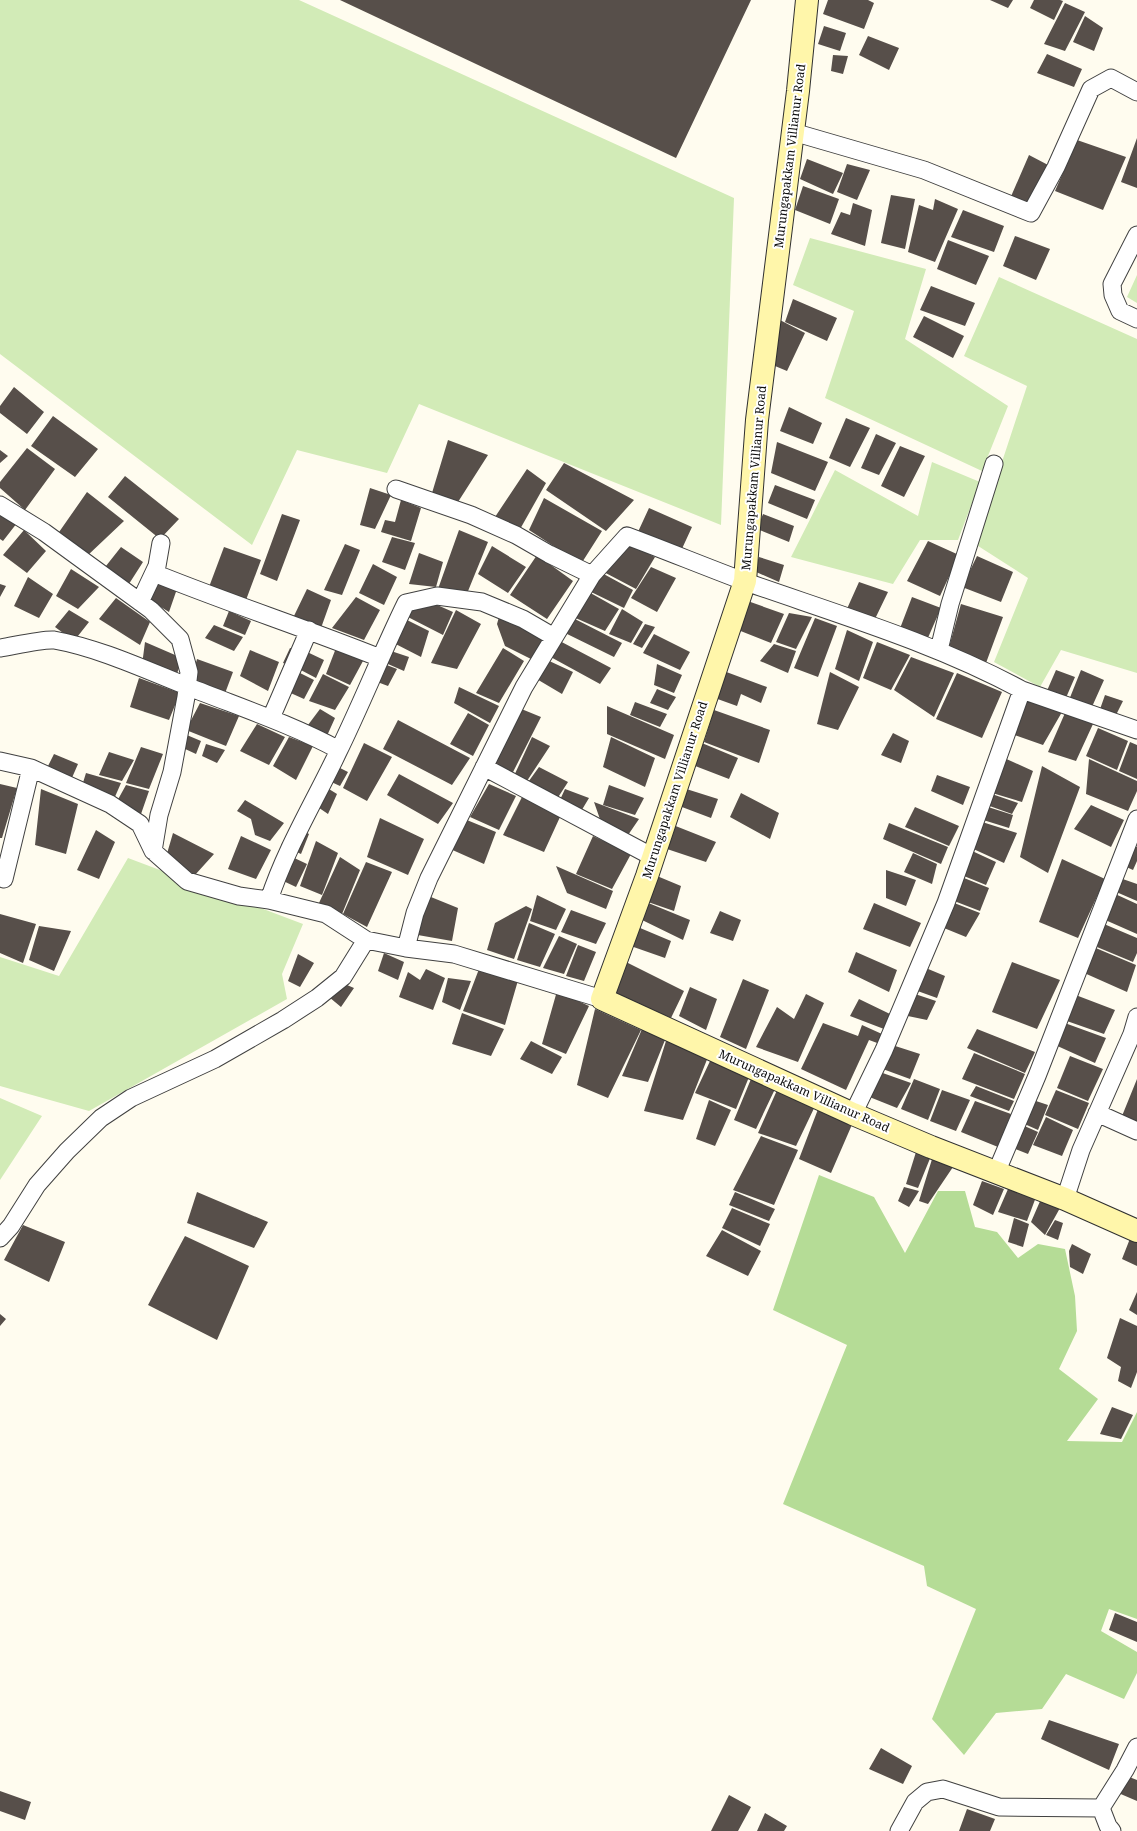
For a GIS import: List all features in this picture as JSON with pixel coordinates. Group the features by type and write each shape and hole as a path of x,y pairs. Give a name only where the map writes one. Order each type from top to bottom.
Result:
{"main road":[{"name":"Murungapakkam Villianur Road","path":"807,0 793,132 757,420 745,581 653,857 602,998 853,1114 931,1147 1065,1199 1137,1231"}],"street":[{"path":"793,132 924,170 1031,213 1056,167 1091,89 1111,78 1137,92"},
{"path":"1137,236 1112,284 1113,295 1120,311 1137,319"},
{"path":"939,650 950,604 994,464"},
{"path":"396,489 477,518 516,535 549,554 592,575"},
{"path":"1,507 44,532 152,610 180,639 189,672 188,686 172,772 159,816 153,851"},
{"path":"406,948 415,913 429,878 524,687 592,575 627,536 745,581 939,650 985,670 1022,690 1137,730"},
{"path":"140,602 154,573 161,543"},
{"path":"154,573 253,612 309,630 380,658"},
{"path":"269,900 278,872 339,750 406,602 436,596 482,602 523,619 554,637"},
{"path":"271,718 309,630"},
{"path":"0,648 52,640 90,650 271,718 339,750"},
{"path":"853,1114 884,1050 946,903 1022,690"},
{"path":"0,761 31,768 110,804 140,824 153,851 186,881 239,896 269,900 326,914 366,940 406,948 454,954 602,998"},
{"path":"484,767 653,857"},
{"path":"4,879 31,768"},
{"path":"996,1173 1037,1076 1137,819"},
{"path":"0,1238 11,1226 37,1185 68,1150 101,1118 131,1098 215,1059 317,998 344,977 366,940"},
{"path":"1065,1199 1081,1150 1132,1034 1137,1017"},
{"path":"1097,1113 1137,1131"},
{"path":"1101,1808 1125,1770 1137,1747"},
{"path":"899,1831 915,1802 927,1792 943,1788 999,1807 1101,1808"},
{"path":"1101,1808 1108,1826 1112,1831"}],"green space":[{"path":"0,0 299,0 734,198 721,525 419,404 387,473 297,450 252,545 0,354"},
{"path":"810,238 926,269 905,339 1008,406 982,471 825,398 854,311 793,285"},
{"path":"1137,275 1137,303 1127,297"},
{"path":"999,277 1137,339 1137,673 1061,650 1040,687 994,662 1028,578 975,544 1027,386 964,356"},
{"path":"932,462 980,482 958,540 920,540 893,584 791,557 835,470 918,516"},
{"path":"128,858 303,924 282,974 287,999 89,1111 0,1086 0,957 59,976"},
{"path":"0,1098 42,1116 0,1180"},
{"path":"819,1175 874,1197 905,1253 938,1191 965,1191 975,1227 997,1232 1018,1258 1038,1244 1065,1249 1075,1296 1077,1331 1059,1369 1098,1399 1067,1441 1122,1442 1137,1412 1137,1619 1109,1609 1101,1631 1137,1652 1137,1673 1124,1699 1066,1674 1042,1709 996,1713 964,1755 932,1719 976,1609 927,1586 924,1566 783,1504 847,1345 773,1310"}],"building":[{"path":"340,0 751,0 676,158"},
{"path":"828,0 868,0 874,3 864,29 823,14"},
{"path":"990,0 1013,0 1008,8"},
{"path":"1034,0 1063,1 1054,20 1030,8"},
{"path":"1065,3 1085,12 1065,51 1044,44"},
{"path":"1085,16 1103,28 1094,51 1073,42"},
{"path":"824,26 846,33 840,51 818,44"},
{"path":"868,36 899,48 889,70 859,55"},
{"path":"1047,54 1082,69 1074,87 1037,73"},
{"path":"833,55 848,56 843,74 831,71"},
{"path":"1137,138 1137,188 1121,182"},
{"path":"1077,140 1126,157 1103,210 1055,191"},
{"path":"1029,155 1050,166 1029,207 1009,201"},
{"path":"807,159 843,173 833,194 800,179"},
{"path":"847,164 870,170 857,200 837,192"},
{"path":"803,186 839,199 830,224 795,210"},
{"path":"891,195 915,199 905,249 881,243"},
{"path":"935,199 958,209 935,262 908,252 919,205 933,210"},
{"path":"853,203 872,210 865,246 831,234 841,212 850,215"},
{"path":"963,210 1004,226 994,252 951,237"},
{"path":"1015,236 1050,249 1036,280 1003,266"},
{"path":"948,240 989,256 976,285 937,269"},
{"path":"931,286 975,303 965,326 920,310"},
{"path":"793,299 837,318 827,341 785,322"},
{"path":"924,316 964,336 953,358 913,337"},
{"path":"778,319 805,333 787,371 775,366"},
{"path":"14,387 44,412 27,434 0,413 0,406"},
{"path":"789,407 822,423 813,444 780,431"},
{"path":"53,416 98,449 75,477 31,446"},
{"path":"846,418 870,428 850,467 829,458"},
{"path":"876,434 896,443 879,475 861,468"},
{"path":"448,440 488,455 458,502 432,493"},
{"path":"777,442 828,462 815,491 771,473"},
{"path":"900,446 925,456 904,497 881,486"},
{"path":"27,448 55,469 25,510 0,488 0,482"},
{"path":"0,450 8,456 0,463"},
{"path":"564,463 634,500 606,531 546,490"},
{"path":"527,469 546,483 519,531 495,517"},
{"path":"125,476 179,519 160,539 108,497"},
{"path":"775,485 815,500 807,519 768,503"},
{"path":"370,488 391,495 375,529 360,525"},
{"path":"87,492 124,521 87,556 57,535"},
{"path":"544,498 602,531 581,564 529,530"},
{"path":"401,500 421,508 411,541 381,532 385,520 395,522"},
{"path":"649,508 692,527 680,553 637,534"},
{"path":"0,512 17,523 3,541 0,539"},
{"path":"282,514 300,520 277,581 260,574"},
{"path":"763,514 794,526 789,542 757,529"},
{"path":"24,530 46,551 27,573 3,555"},
{"path":"459,530 488,542 466,596 438,589"},
{"path":"392,537 415,543 405,570 382,562"},
{"path":"928,541 959,555 940,596 907,581"},
{"path":"625,542 655,557 636,589 600,570"},
{"path":"345,544 360,550 342,595 324,590"},
{"path":"492,546 526,567 508,593 478,574"},
{"path":"121,547 143,562 127,587 102,571"},
{"path":"224,547 261,560 246,600 209,587"},
{"path":"419,553 443,562 436,587 409,584"},
{"path":"537,555 573,581 547,619 510,595"},
{"path":"977,556 1013,572 1001,602 962,587"},
{"path":"759,557 784,565 779,582 754,571"},
{"path":"373,564 397,577 384,605 359,593"},
{"path":"651,567 676,578 657,612 631,598"},
{"path":"71,569 99,587 78,609 56,596"},
{"path":"600,572 633,590 624,608 587,590"},
{"path":"28,577 53,594 39,618 14,606"},
{"path":"157,578 178,586 169,612 148,599"},
{"path":"859,582 888,592 874,621 846,611"},
{"path":"0,584 6,586 0,597"},
{"path":"307,589 331,600 321,628 293,618"},
{"path":"587,591 619,609 605,631 571,616"},
{"path":"356,597 380,610 364,640 332,628"},
{"path":"912,597 941,608 927,640 899,631"},
{"path":"116,598 150,622 140,645 99,619"},
{"path":"742,599 784,614 771,643 733,628"},
{"path":"426,600 453,612 443,635 404,615"},
{"path":"961,604 1003,617 986,663 949,647"},
{"path":"622,609 643,622 631,643 609,634"},
{"path":"69,610 89,622 74,641 55,627"},
{"path":"456,610 481,624 457,669 431,663"},
{"path":"229,611 251,621 245,635 223,626"},
{"path":"393,613 429,631 421,657 382,637"},
{"path":"789,613 812,617 796,649 776,642"},
{"path":"499,617 543,639 531,659 505,646 497,624"},
{"path":"571,617 622,643 614,657 563,632"},
{"path":"815,618 837,626 818,677 794,668"},
{"path":"645,624 655,627 642,648 633,644"},
{"path":"214,625 243,637 234,651 205,638"},
{"path":"847,630 873,642 859,681 835,669"},
{"path":"654,634 690,652 680,670 643,653"},
{"path":"556,639 611,668 600,684 547,655"},
{"path":"145,642 182,658 176,677 142,665"},
{"path":"877,642 910,655 891,690 863,678"},
{"path":"774,644 796,651 788,673 760,661"},
{"path":"290,648 299,650 293,667 283,663"},
{"path":"336,648 363,661 350,685 326,674"},
{"path":"503,648 524,661 499,703 476,693"},
{"path":"385,649 409,657 404,671 381,661"},
{"path":"250,650 279,662 268,691 240,676"},
{"path":"305,651 324,660 316,678 297,668"},
{"path":"911,657 954,673 934,717 894,690"},
{"path":"197,659 233,672 224,696 191,681"},
{"path":"545,659 573,672 562,694 535,678"},
{"path":"379,662 397,669 388,686 372,680"},
{"path":"657,664 682,675 674,693 654,685"},
{"path":"284,665 314,680 304,699 275,686"},
{"path":"721,670 767,687 761,703 741,694 737,706 712,697"},
{"path":"1056,670 1075,677 1065,700 1046,693"},
{"path":"1081,670 1104,680 1091,709 1069,700"},
{"path":"830,672 859,687 838,730 817,724"},
{"path":"957,673 1002,692 982,738 936,719"},
{"path":"323,674 349,687 335,710 309,701"},
{"path":"139,678 180,693 169,720 130,707"},
{"path":"459,687 499,706 490,723 454,703"},
{"path":"657,689 676,697 668,710 650,703"},
{"path":"1105,695 1123,701 1115,717 1099,712"},
{"path":"1025,697 1062,712 1043,745 1012,734"},
{"path":"635,702 667,714 660,727 630,715"},
{"path":"200,703 239,716 226,746 186,730"},
{"path":"607,706 674,735 665,759 607,734"},
{"path":"519,708 541,717 511,776 494,766"},
{"path":"320,709 335,718 326,738 305,729"},
{"path":"714,710 770,730 759,763 704,742"},
{"path":"468,713 489,725 473,756 450,744"},
{"path":"1065,713 1093,724 1076,761 1048,752"},
{"path":"398,720 470,758 452,785 383,749"},
{"path":"257,724 285,737 269,765 240,751"},
{"path":"1098,728 1128,741 1117,770 1086,756"},
{"path":"175,730 201,741 196,754 170,742"},
{"path":"893,733 909,741 901,763 881,755"},
{"path":"289,737 313,746 296,780 273,766"},
{"path":"532,737 550,746 525,784 513,778"},
{"path":"611,737 655,758 645,787 603,767"},
{"path":"697,741 738,758 729,779 690,764"},
{"path":"1130,742 1137,745 1137,779 1119,771"},
{"path":"364,743 392,757 367,801 343,788"},
{"path":"206,744 225,750 217,763 202,756"},
{"path":"141,747 163,754 149,789 126,783"},
{"path":"109,752 134,760 122,781 99,775"},
{"path":"54,754 78,764 71,780 46,770"},
{"path":"1002,757 1033,771 1022,802 989,792"},
{"path":"1089,759 1137,781 1137,791 1128,811 1086,794"},
{"path":"334,765 348,772 340,786 327,780"},
{"path":"1042,766 1080,787 1048,873 1020,857"},
{"path":"539,767 568,782 557,799 526,785"},
{"path":"86,773 121,783 114,799 81,789"},
{"path":"399,774 453,803 438,824 387,795"},
{"path":"937,775 970,787 963,805 931,791"},
{"path":"316,781 337,794 328,814 306,799"},
{"path":"0,784 17,788 2,838 0,838"},
{"path":"489,784 516,796 499,830 470,817"},
{"path":"126,785 149,791 141,814 116,803"},
{"path":"609,785 644,798 635,815 603,805"},
{"path":"680,787 718,799 711,818 674,804"},
{"path":"41,789 78,804 66,854 35,845"},
{"path":"565,789 589,798 580,813 559,802"},
{"path":"741,793 779,813 770,839 730,817"},
{"path":"989,793 1018,803 1012,814 984,804"},
{"path":"522,797 560,817 544,852 503,835"},
{"path":"245,800 284,823 270,841 255,835 251,819 237,811"},
{"path":"594,802 639,819 626,838 602,825"},
{"path":"1091,805 1124,820 1111,847 1074,829"},
{"path":"985,806 1013,815 1009,828 980,819"},
{"path":"915,807 959,826 949,846 905,827"},
{"path":"380,818 424,839 408,875 367,857"},
{"path":"462,818 496,832 484,864 448,848"},
{"path":"979,821 1017,833 1004,863 969,847"},
{"path":"668,823 716,842 706,862 661,847"},
{"path":"889,823 948,847 941,864 883,839"},
{"path":"293,825 309,834 301,854 281,845"},
{"path":"96,830 115,842 99,879 77,870"},
{"path":"173,833 214,854 195,875 166,857"},
{"path":"241,836 271,850 256,879 228,869"},
{"path":"593,836 631,854 612,889 576,874"},
{"path":"316,841 338,853 322,895 300,886"},
{"path":"1130,844 1137,847 1137,861 1133,870 1122,865"},
{"path":"970,850 996,862 986,885 959,874"},
{"path":"913,853 937,864 932,884 904,872"},
{"path":"288,855 307,864 296,887 279,879"},
{"path":"340,857 360,870 342,914 319,903"},
{"path":"1062,859 1105,879 1078,938 1039,922"},
{"path":"366,862 392,872 367,927 343,914"},
{"path":"556,866 613,891 606,909 567,893"},
{"path":"886,870 916,880 906,906 886,898"},
{"path":"657,876 681,886 674,911 648,902"},
{"path":"959,876 989,888 980,911 949,899"},
{"path":"1117,877 1137,884 1137,901 1114,891"},
{"path":"1113,893 1137,904 1137,934 1103,919"},
{"path":"426,895 458,908 452,941 412,934"},
{"path":"537,895 566,909 556,930 530,921"},
{"path":"949,901 980,913 966,937 939,926"},
{"path":"646,902 690,920 683,940 640,919"},
{"path":"874,903 921,923 910,947 863,929"},
{"path":"526,906 532,909 514,959 487,950 495,923"},
{"path":"571,910 606,923 596,944 561,932"},
{"path":"720,911 741,920 733,941 710,933"},
{"path":"0,914 36,924 23,963 0,953"},
{"path":"529,923 555,934 540,967 517,960"},
{"path":"1104,924 1137,938 1137,953 1133,962 1097,947"},
{"path":"633,925 671,941 665,958 625,944"},
{"path":"39,926 71,931 54,971 29,960"},
{"path":"559,936 577,944 564,974 543,968"},
{"path":"578,945 596,952 584,981 566,976"},
{"path":"1091,946 1136,965 1127,992 1082,972"},
{"path":"856,952 897,970 889,992 848,972"},
{"path":"384,953 404,962 398,980 378,971"},
{"path":"298,954 314,963 300,987 288,981"},
{"path":"626,962 684,991 671,1018 612,992"},
{"path":"1012,962 1060,980 1037,1029 992,1012"},
{"path":"921,966 945,976 937,998 912,989"},
{"path":"426,969 445,978 433,1010 399,997 408,972 420,980"},
{"path":"479,969 519,977 505,1025 463,1011"},
{"path":"448,978 471,981 460,1010 442,1002"},
{"path":"743,979 769,990 746,1049 720,1037"},
{"path":"340,982 354,988 341,1007 329,997"},
{"path":"690,987 717,999 706,1030 679,1016"},
{"path":"557,991 589,1006 566,1054 542,1044"},
{"path":"912,993 936,1001 927,1020 903,1015"},
{"path":"806,994 824,1003 798,1062 756,1047 777,1007 794,1019"},
{"path":"1073,994 1115,1010 1104,1034 1064,1020"},
{"path":"859,999 890,1014 884,1029 850,1016"},
{"path":"595,1009 641,1030 608,1098 577,1085"},
{"path":"462,1013 504,1029 491,1056 452,1044"},
{"path":"1062,1022 1106,1038 1095,1063 1053,1044"},
{"path":"823,1023 858,1036 862,1025 882,1034 880,1044 869,1040 846,1090 801,1069"},
{"path":"642,1029 665,1040 648,1082 622,1076"},
{"path":"977,1029 1035,1052 1025,1073 967,1048"},
{"path":"531,1041 562,1057 552,1074 520,1059"},
{"path":"666,1041 708,1057 683,1120 644,1111"},
{"path":"889,1044 920,1054 910,1079 880,1068"},
{"path":"974,1053 1025,1074 1014,1099 962,1079"},
{"path":"1070,1056 1103,1069 1088,1101 1057,1088"},
{"path":"711,1059 749,1077 736,1109 695,1093"},
{"path":"877,1071 911,1083 897,1108 867,1096"},
{"path":"751,1079 775,1089 756,1129 734,1120"},
{"path":"914,1079 940,1089 928,1120 901,1109"},
{"path":"1137,1079 1137,1122 1122,1116"},
{"path":"976,1086 1014,1101 1009,1111 970,1096"},
{"path":"778,1088 817,1102 796,1146 758,1133"},
{"path":"942,1090 970,1100 956,1131 930,1121"},
{"path":"1056,1090 1089,1103 1078,1129 1045,1115"},
{"path":"1030,1099 1048,1105 1038,1130 1020,1122"},
{"path":"709,1100 731,1110 715,1146 696,1139"},
{"path":"975,1101 1011,1114 998,1147 961,1132"},
{"path":"820,1104 854,1120 831,1173 799,1159"},
{"path":"1046,1117 1073,1130 1062,1156 1033,1145"},
{"path":"1020,1124 1038,1132 1028,1154 1010,1147"},
{"path":"761,1136 798,1150 774,1205 733,1190"},
{"path":"916,1152 931,1156 918,1188 906,1184"},
{"path":"933,1156 955,1164 928,1204 919,1201"},
{"path":"982,1181 1004,1189 993,1215 973,1205"},
{"path":"904,1187 919,1191 909,1207 898,1201"},
{"path":"1008,1189 1036,1197 1027,1221 998,1212"},
{"path":"197,1192 268,1222 254,1248 187,1223"},
{"path":"735,1192 775,1209 769,1221 729,1205"},
{"path":"1041,1199 1060,1208 1045,1235 1031,1222"},
{"path":"732,1208 770,1224 760,1246 722,1228"},
{"path":"1014,1218 1029,1224 1023,1247 1008,1242"},
{"path":"1055,1220 1063,1223 1058,1240 1046,1235"},
{"path":"23,1225 65,1242 49,1282 4,1260"},
{"path":"722,1230 761,1251 748,1276 706,1256"},
{"path":"185,1236 249,1266 217,1340 148,1305"},
{"path":"1131,1236 1137,1239 1137,1266 1122,1259"},
{"path":"1072,1244 1091,1254 1083,1274 1070,1267 1069,1251"},
{"path":"1137,1292 1137,1315 1129,1310"},
{"path":"0,1314 6,1319 0,1326"},
{"path":"1120,1318 1137,1326 1137,1372 1131,1388 1118,1381 1121,1367 1107,1358"},
{"path":"1112,1407 1133,1415 1121,1439 1100,1434"},
{"path":"1115,1613 1137,1622 1137,1642 1109,1630"},
{"path":"1049,1720 1119,1744 1109,1770 1041,1739"},
{"path":"881,1748 912,1766 903,1784 869,1769"},
{"path":"1124,1775 1137,1780 1137,1801 1116,1792"},
{"path":"0,1791 31,1802 25,1820 0,1811"},
{"path":"729,1795 751,1807 738,1831 711,1831"},
{"path":"967,1809 995,1819 990,1831 959,1831"},
{"path":"765,1813 787,1826 784,1831 757,1831"}]}
